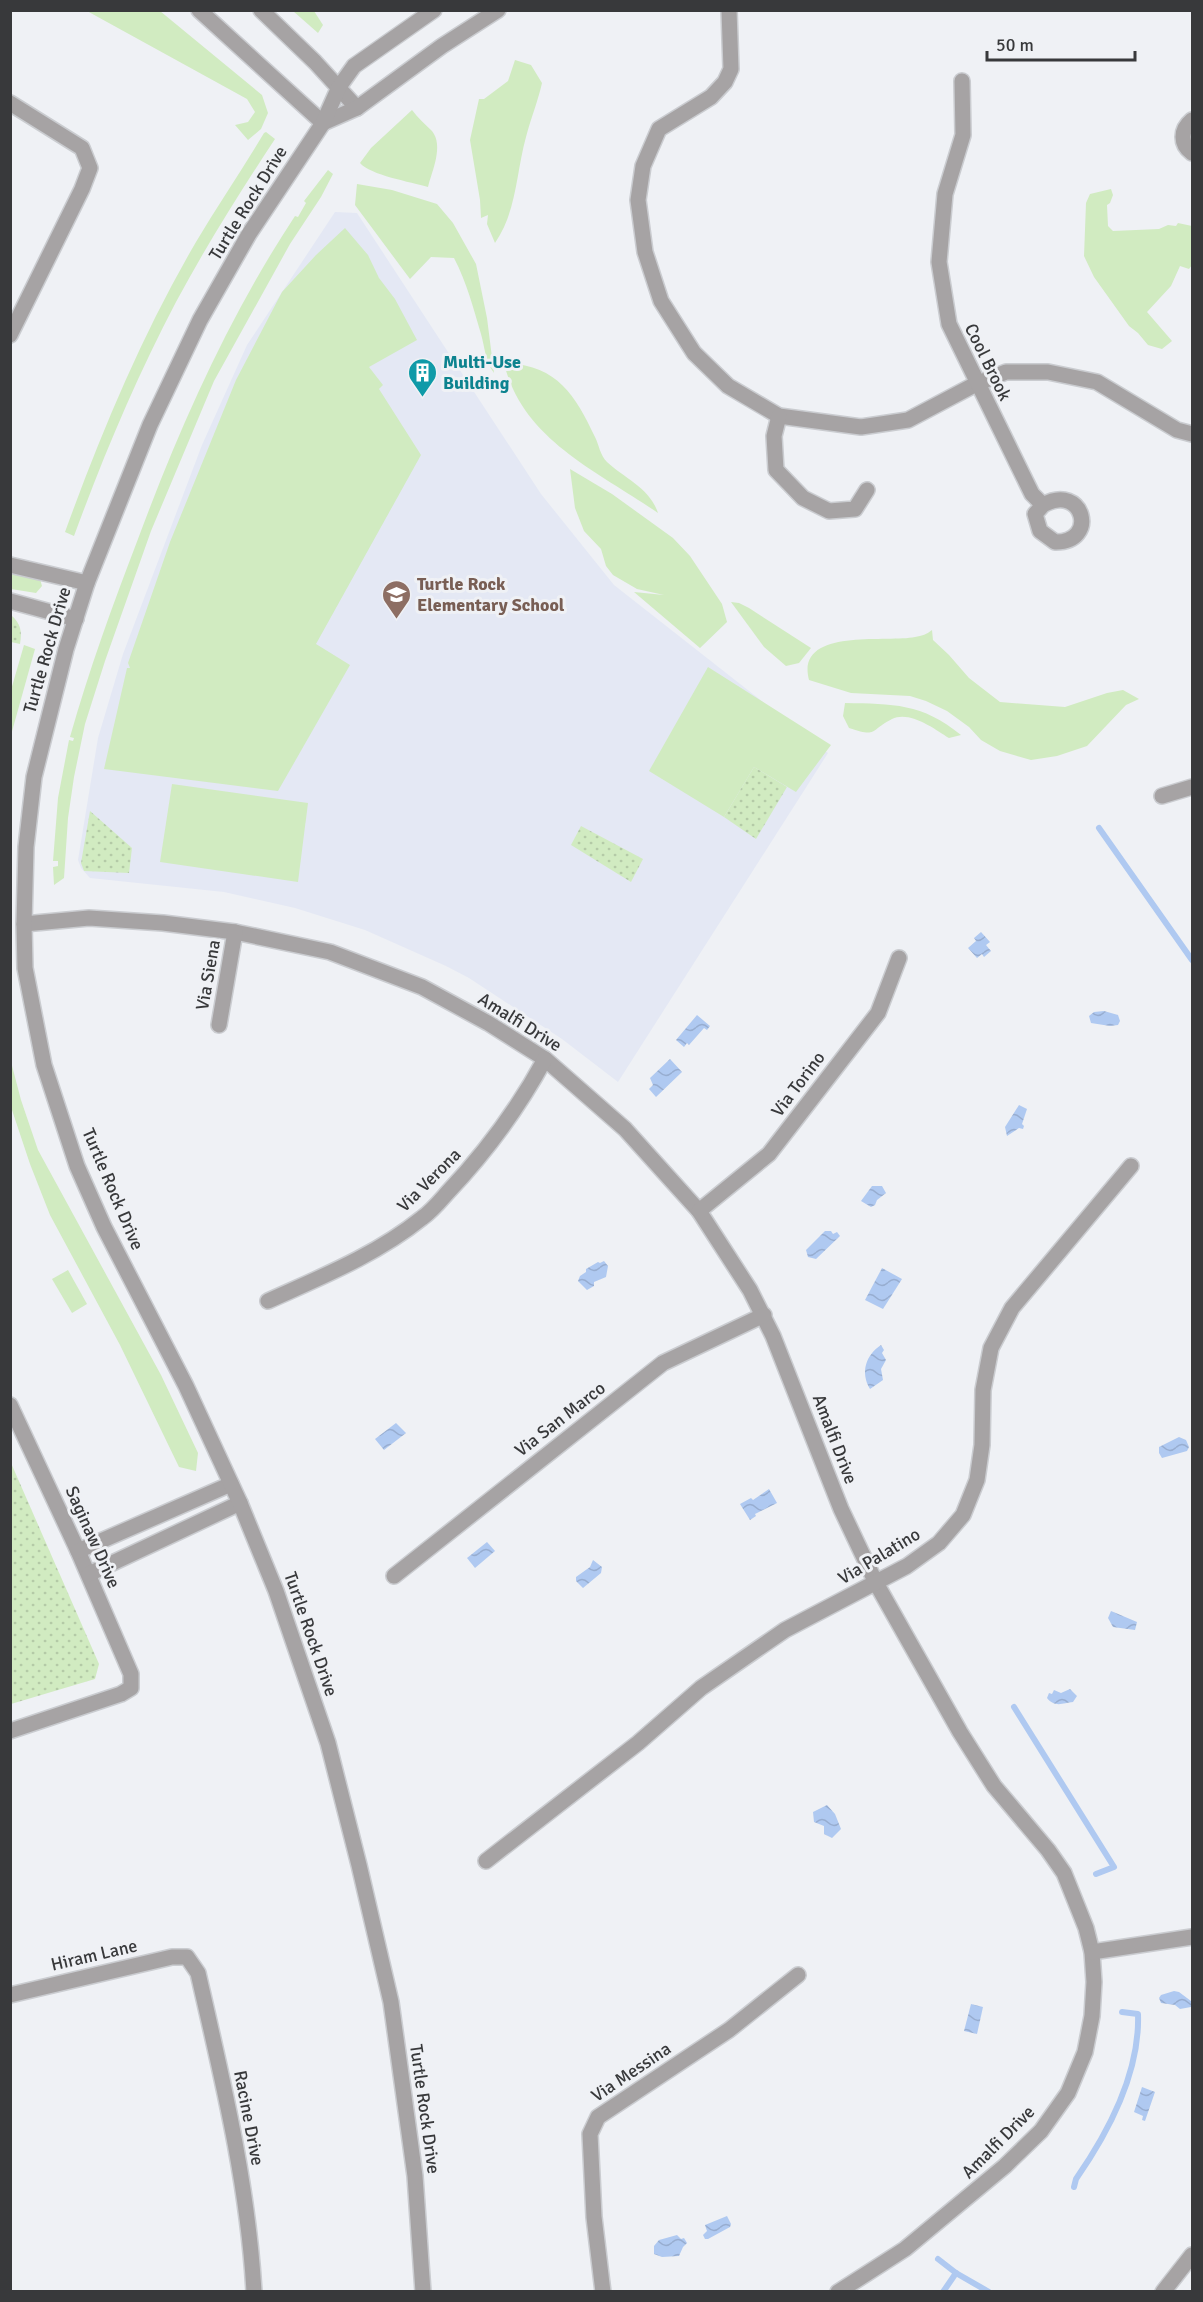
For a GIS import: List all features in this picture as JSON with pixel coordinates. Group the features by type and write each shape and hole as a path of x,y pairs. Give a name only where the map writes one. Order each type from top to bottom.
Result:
{"street":[{"path":"199,10 323,123 357,108 441,46 498,10"},
{"path":"261,10 339,87 357,108"},
{"name":"Turtle Rock Drive","path":"423,2292 415,2176 391,2002 359,1865 324,1733 276,1591 240,1503 186,1386 104,1227 77,1166 44,1065 25,968 24,924 26,847 34,777 66,649 87,583 150,425 200,320 255,224 323,123 339,87 354,66 434,10"},
{"path":"729,10 731,69 725,82 711,97 659,129 643,166 638,200 645,252 661,301 694,353 728,386 779,416 861,427 908,420 976,384 1006,372 1048,372 1097,382 1177,430 1192,435"},
{"name":"Cool Brook","path":"962,81 963,135 945,194 939,262 949,324 976,384 1032,494 1043,505"},
{"path":"10,103 82,148 90,168 82,189 10,335"},
{"path":"1192,120 1185,126 1183,133 1186,147 1192,153"},
{"path":"779,416 774,436 776,470 803,498 829,511 855,509 867,490"},
{"path":"10,565 87,583"},
{"path":"10,601 76,619"},
{"path":"1162,796 1192,787"},
{"name":"Amalfi Drive","path":"24,924 89,918 164,923 235,932 330,952 422,987 488,1023 545,1059 625,1129 699,1211 750,1290 764,1315 841,1509 876,1583 960,1732 994,1786 1048,1850 1064,1873 1086,1928 1092,1952 1094,1982 1092,2016 1085,2052 1068,2092 1041,2131 1005,2166 921,2236 838,2292"},
{"name":"Via Siena","path":"219,1025 235,932"},
{"name":"Via Torino","path":"699,1211 770,1154 878,1012 899,958"},
{"name":"Via Verona","path":"268,1300 327,1275 382,1246 424,1217 468,1170 524,1096 545,1059"},
{"name":"Via Palatino","path":"486,1861 638,1743 701,1688 785,1630 907,1566 939,1543 963,1515 977,1480 982,1445 983,1390 992,1348 1012,1308 1131,1166"},
{"name":"Via San Marco","path":"394,1576 663,1364 764,1315"},
{"name":"Saginaw Drive","path":"10,1405 15,1427 78,1551 131,1674 131,1688 121,1694 10,1731"},
{"path":"78,1551 231,1484"},
{"path":"88,1574 240,1503"},
{"path":"1092,1952 1192,1937"},
{"name":"Hiram Lane","path":"10,1995 172,1957 186,1957"},
{"name":"Racine Drive","path":"186,1957 198,1973 235,2137 252,2253 254,2292"},
{"name":"Via Messina","path":"603,2292 594,2217 590,2134 598,2117 729,2030 798,1975"},
{"path":"1163,2292 1192,2255"}],"shaded area":[{"name":"Turtle Rock Elementary School","path":"335,212 357,213 541,494 614,585 828,753 618,1082 562,1039 469,978 365,930 295,908 224,892 90,878 81,868 78,860 98,738 123,654 202,445 247,345"}],"green space":[{"path":"87,11 160,11 262,95 268,113 261,129 248,140 235,125 248,122 255,112 247,99"},
{"path":"293,11 314,11 323,25 318,33"},
{"path":"515,60 531,65 542,83 526,137 512,205 495,243 487,224 488,215 481,218 470,140 479,99 484,99 508,81"},
{"path":"412,110 432,131 437,144 436,159 428,187 381,175 360,163 371,148"},
{"path":"266,132 275,139 199,260 176,302 121,418 74,536 65,532 108,421 158,312 196,242"},
{"path":"328,170 333,174 321,197 290,244 214,381 151,531 85,724 68,818 64,878 54,885 53,867 58,866 58,861 53,861 58,798 69,740 73,741 74,738 70,737 119,588 171,455 227,332 271,254 295,216 298,217 306,203 304,201"},
{"path":"357,184 392,190 437,204 453,223 476,264 487,318 494,373 487,359 466,286 454,258 431,257 410,279 355,205"},
{"path":"1111,189 1113,195 1107,205 1108,226 1113,231 1159,229 1168,225 1176,226 1178,223 1192,226 1192,265 1189,269 1180,266 1171,286 1147,312 1172,341 1162,349 1148,345 1129,326 1094,277 1084,256 1086,203 1090,194"},
{"path":"345,228 368,255 379,278 395,299 417,340 369,367 383,385 379,389 421,455 316,644 350,665 278,791 104,769 127,668 130,668 128,663 170,542 236,380 282,292"},
{"path":"504,363 537,369 562,384 580,407 605,459 643,490 658,513 588,468 545,433 527,413 513,390"},
{"path":"570,469 612,494 673,538 690,556 722,604 727,622 700,648 634,592 664,595 637,589 613,575 606,566 601,549 584,531 575,508"},
{"path":"11,571 40,579 42,586 36,593 11,589"},
{"path":"731,602 749,608 811,648 799,663 786,666 764,647"},
{"path":"11,615 20,628 20,644 11,642"},
{"path":"932,630 933,640 969,678 1000,702 1065,707 1123,690 1139,699 1126,705 1087,746 1057,756 1031,760 1000,751 981,740 969,727 947,711 926,701 910,696 851,693 809,680 808,663 816,652 829,645 865,639 915,637"},
{"path":"24,645 35,649 11,735 11,690"},
{"path":"708,667 831,745 796,792 754,767 724,817 649,771"},
{"path":"845,703 906,707 947,724 961,735 949,738 922,722 906,717 892,719 870,732 858,731 849,728 843,716"},
{"path":"754,767 787,787 756,839 724,817"},
{"path":"172,784 308,803 298,882 160,862"},
{"path":"90,811 132,848 129,873 84,871 81,863"},
{"path":"581,826 643,859 631,882 571,845"},
{"path":"10,1058 38,1150 161,1375 198,1453 196,1471 179,1467 120,1345 50,1215 11,1107"},
{"path":"68,1270 87,1304 72,1313 52,1279"},
{"path":"11,1463 99,1664 95,1679 11,1704"}],"water":[{"path":"981,932 990,942 986,945 991,951 984,957 982,954 977,958 968,948"},
{"path":"1104,1011 1118,1015 1120,1021 1118,1025 1091,1023 1089,1016 1094,1012"},
{"path":"697,1015 710,1026 707,1030 704,1028 689,1045 687,1043 684,1047 676,1040"},
{"path":"670,1059 682,1072 656,1097 649,1089 653,1085 650,1078"},
{"path":"1019,1105 1027,1109 1022,1124 1023,1129 1019,1128 1007,1136 1005,1127"},
{"path":"872,1186 882,1186 886,1193 871,1207 861,1201"},
{"path":"825,1231 831,1231 833,1234 837,1232 840,1236 816,1259 808,1257 806,1250"},
{"path":"604,1261 608,1266 606,1277 594,1282 594,1286 587,1290 578,1281 580,1276 586,1272 586,1269"},
{"path":"882,1268 902,1279 883,1309 865,1300"},
{"path":"881,1345 886,1360 881,1369 883,1380 870,1389 865,1376 866,1364"},
{"path":"396,1423 406,1433 384,1450 375,1439"},
{"path":"1179,1437 1186,1440 1189,1447 1187,1451 1162,1458 1159,1447"},
{"path":"769,1489 777,1503 755,1514 756,1516 750,1520 740,1504 751,1498 753,1500"},
{"path":"487,1542 495,1551 475,1568 467,1558"},
{"path":"593,1560 602,1567 601,1573 583,1588 576,1581 576,1577 590,1567"},
{"path":"1111,1611 1137,1622 1135,1630 1113,1627 1108,1618"},
{"path":"1070,1689 1077,1696 1073,1702 1056,1704 1047,1698 1054,1690 1061,1693"},
{"path":"827,1805 835,1814 841,1829 832,1838 824,1834 824,1826 814,1822 813,1812"},
{"path":"1174,1991 1191,2001 1191,2007 1180,2009 1175,2005 1161,2003 1159,1998 1161,1995"},
{"path":"971,2004 983,2007 977,2034 964,2031"},
{"path":"1142,2087 1155,2092 1145,2121 1142,2120 1143,2116 1134,2112"},
{"path":"727,2216 730,2227 705,2239 703,2235 707,2231 705,2225"},
{"path":"677,2235 681,2239 684,2238 687,2243 679,2256 662,2257 654,2254 654,2246 659,2240"}],"waterway":[{"path":"1099,828 1192,960"},
{"path":"1014,1707 1114,1867 1096,1874"},
{"path":"1074,2187 1076,2179 1110,2122 1128,2080 1134,2058 1138,2014 1122,2012"},
{"path":"938,2259 956,2273 989,2292"},
{"path":"943,2292 956,2273"}],"place":[{"name":"Multi-Use Building","path":"422,398"},
{"name":"Turtle Rock Elementary School","path":"396,620"}]}
